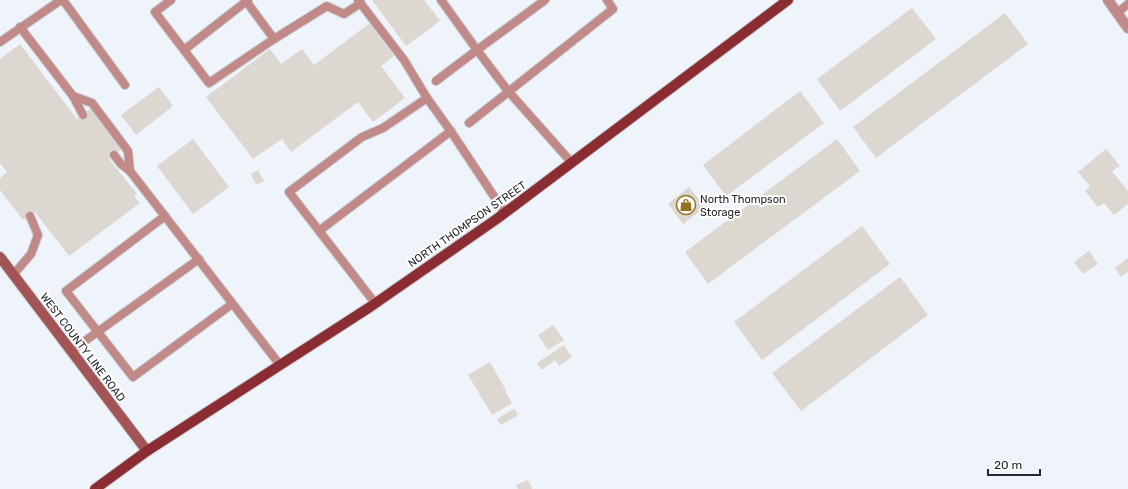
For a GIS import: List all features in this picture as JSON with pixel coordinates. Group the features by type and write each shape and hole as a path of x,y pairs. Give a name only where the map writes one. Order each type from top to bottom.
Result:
{"main road":[{"name":"NORTH THOMPSON STREET","path":"95,489 147,451 375,303 505,213 788,0"}],"street":[{"path":"1108,0 1128,28"},
{"name":"WEST COUNTY LINE ROAD","path":"0,257 147,451"}],"lane":[{"path":"0,42 20,27 62,0 125,85"},
{"path":"171,0 155,12 209,83 274,39 328,6 344,14 359,2 404,60 427,98 451,131 505,213"},
{"path":"441,0 508,91 572,163"},
{"path":"436,81 545,0"},
{"path":"469,123 613,9 607,0"},
{"path":"184,50 247,1 274,39"},
{"path":"1117,13 1128,4"},
{"path":"20,27 74,96 83,115"},
{"path":"74,96 92,102 128,151 130,171"},
{"path":"375,303 289,192 362,137 383,128 427,98"},
{"path":"319,231 451,131"},
{"path":"114,155 121,164 130,171 280,365"},
{"path":"13,275 31,254 38,235 30,216"},
{"path":"165,216 66,291 133,378 232,304"},
{"path":"71,351 199,260"}],"building":[{"path":"372,0 424,0 440,21 406,46"},
{"path":"912,8 936,39 840,111 817,79"},
{"path":"1005,13 1028,44 876,158 853,127"},
{"path":"370,23 394,56 381,66 405,98 373,122 358,102 291,152 282,139 253,159 206,97 270,49 281,64 302,49 314,65"},
{"path":"20,44 77,119 91,108 122,149 109,159 137,194 134,196 140,203 69,256 35,212 23,220 0,190 0,178 7,172 0,163 0,59"},
{"path":"159,87 173,106 136,135 121,115"},
{"path":"800,91 824,123 726,196 703,165"},
{"path":"193,139 229,187 193,214 157,166"},
{"path":"837,139 860,171 708,284 685,252"},
{"path":"1106,149 1120,166 1112,171 1128,191 1128,204 1114,215 1104,203 1098,207 1085,191 1090,186 1078,172"},
{"path":"258,170 264,181 256,185 251,174"},
{"name":"North Thompson Storage","path":"689,187 705,207 683,224 668,204"},
{"path":"862,226 890,264 762,360 734,322"},
{"path":"1089,251 1098,264 1083,274 1074,262"},
{"path":"1128,258 1128,272 1121,277 1115,268"},
{"path":"900,277 928,315 801,411 772,373"},
{"path":"553,325 564,340 548,350 538,335"},
{"path":"564,345 572,357 559,366 555,360 542,370 537,363"},
{"path":"490,362 512,403 492,415 468,375"},
{"path":"514,409 518,415 501,425 497,419"},
{"path":"528,480 532,489 518,489 516,485"}],"place":[{"name":"North Thompson Storage","path":"686,205"}]}
